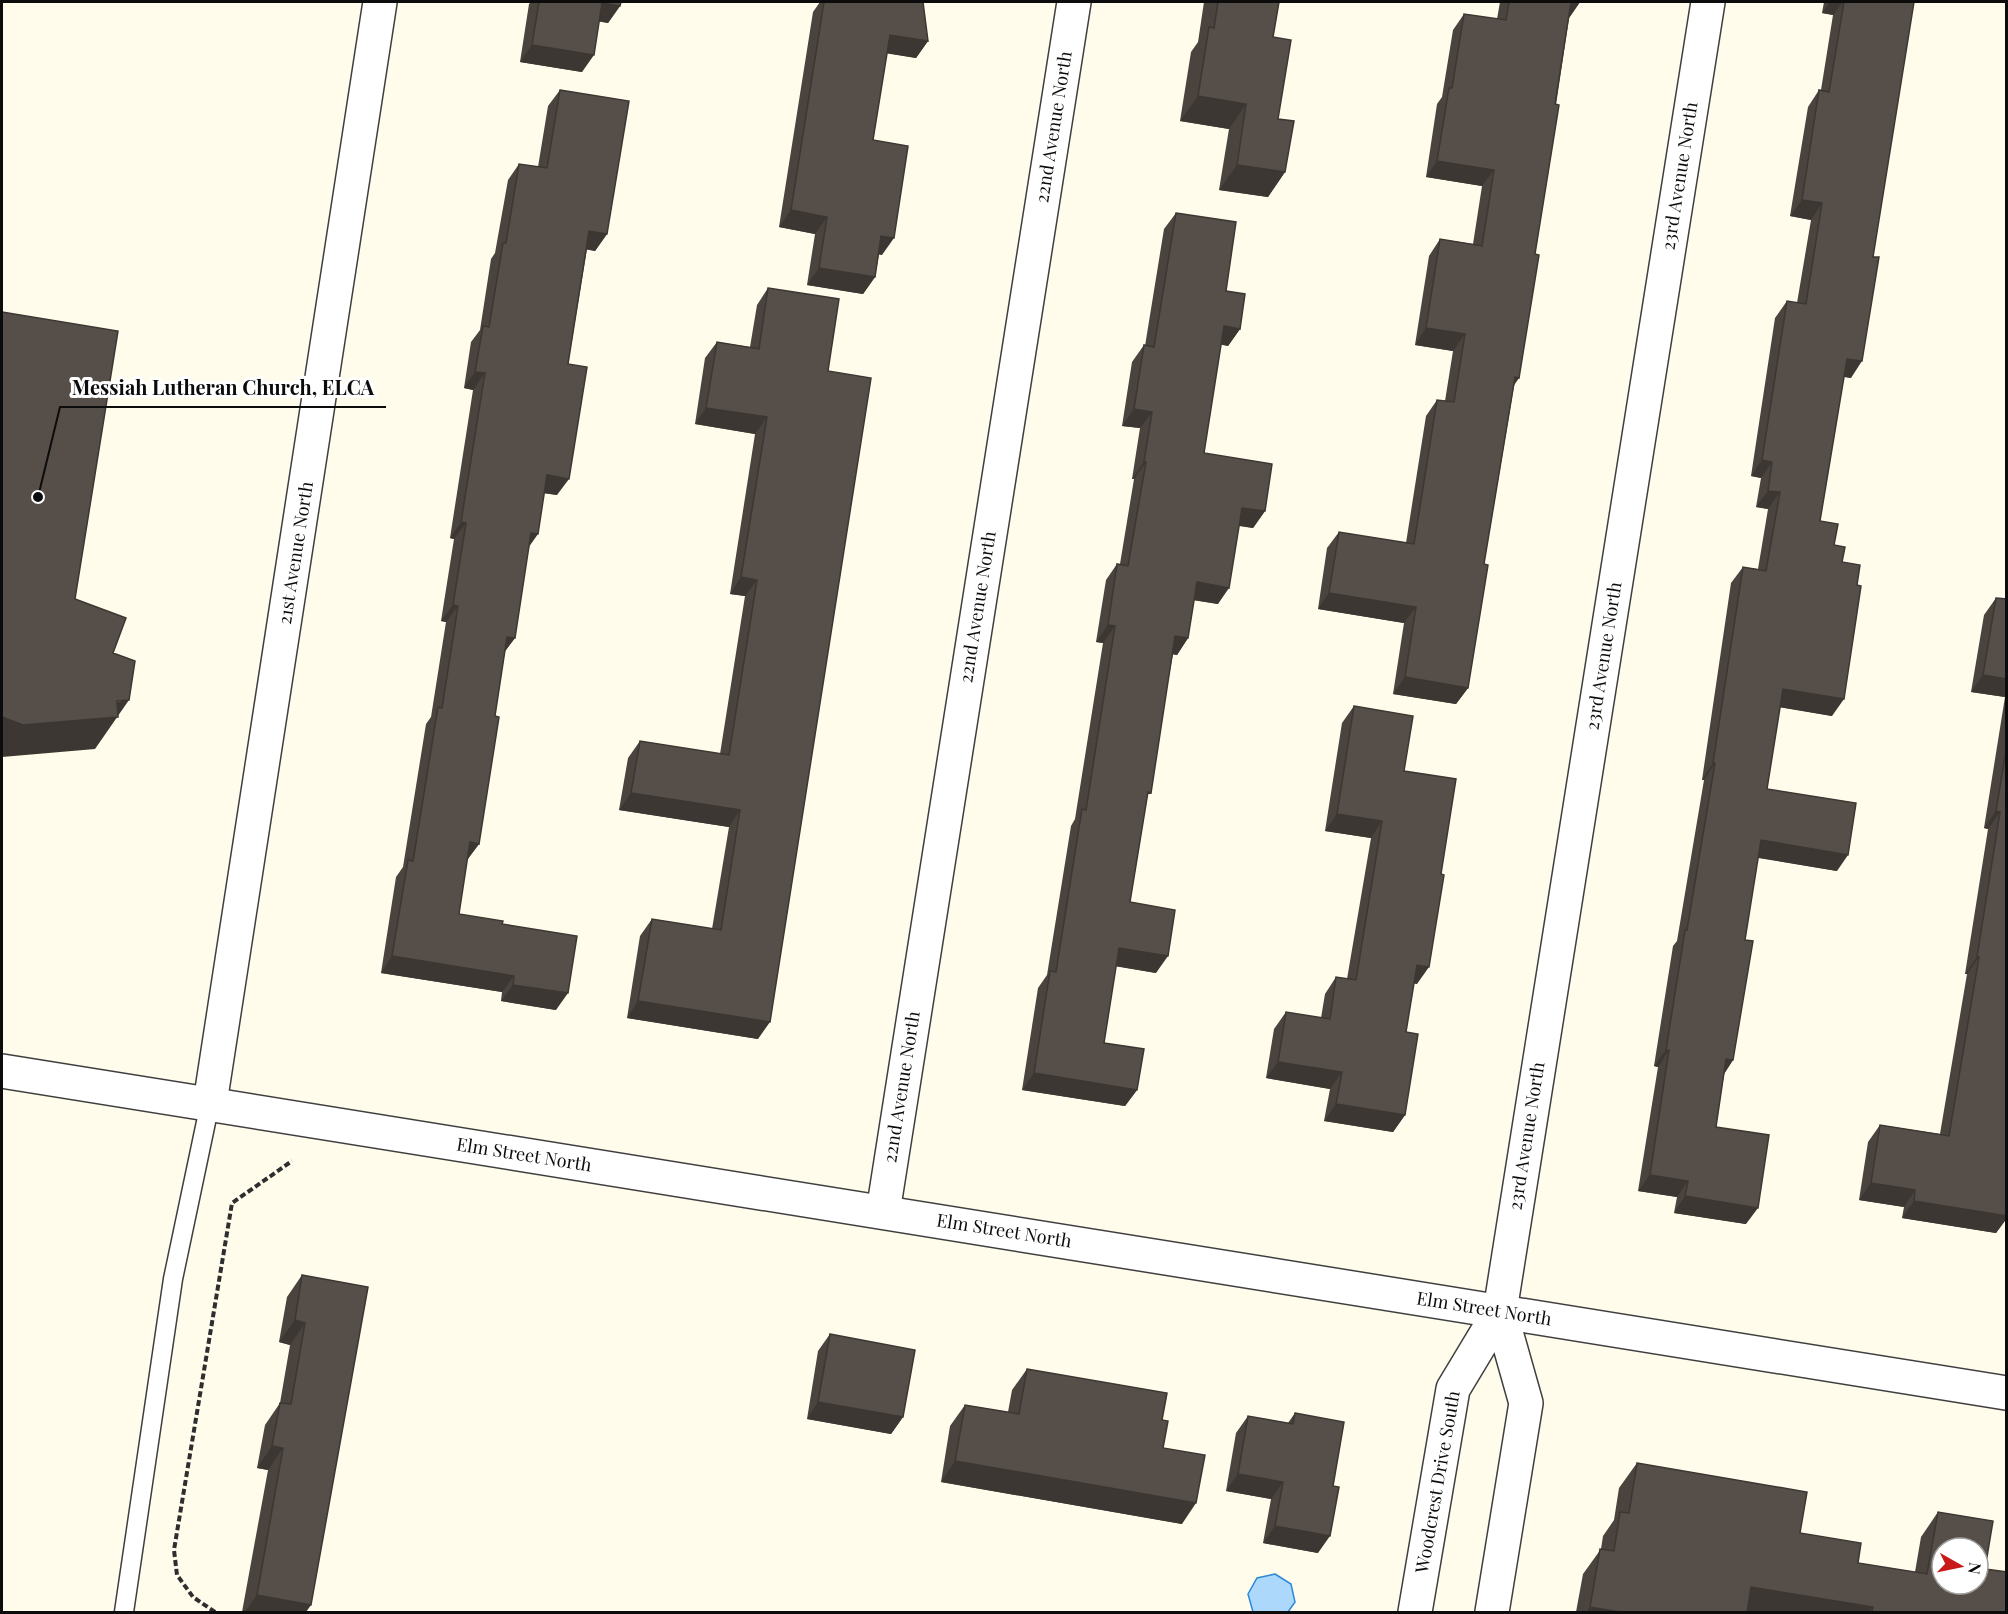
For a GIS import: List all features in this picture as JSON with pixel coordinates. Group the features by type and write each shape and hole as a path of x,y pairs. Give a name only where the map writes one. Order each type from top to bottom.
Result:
{"street":[{"name":"21st Avenue North","path":"210,1104 380,2"},
{"name":"22nd Avenue North","path":"883,1212 1074,2"},
{"name":"23rd Avenue North","path":"1500,1311 1708,2"},
{"name":"Elm Street North","path":"2,1071 2007,1393"},
{"name":"Woodcrest Drive South","path":"1415,1612 1453,1389 1500,1311"},
{"path":"1492,1612 1526,1403 1500,1311"}],"lane":[{"path":"124,1612 173,1279 210,1104"}],"path":[{"path":"214,1612 193,1597 177,1575 174,1550 232,1203 292,1161"}],"water":[{"path":"1275,1574 1291,1584 1295,1602 1288,1612 1253,1612 1248,1594 1257,1578"}],"building":[{"path":"539,2 621,2 620,6 602,3 594,55 532,45"},
{"path":"824,2 923,2 928,41 890,35 873,140 908,146 894,238 881,236 875,277 819,268 827,217 791,210"},
{"path":"1218,2 1279,2 1273,37 1291,40 1278,119 1294,121 1285,172 1237,165 1246,104 1198,96 1209,27 1214,28"},
{"path":"1509,2 1571,2 1555,104 1559,105 1535,254 1539,255 1519,378 1515,377 1484,564 1488,565 1468,688 1405,677 1416,607 1329,593 1339,532 1414,544 1437,400 1454,402 1465,334 1426,328 1440,239 1482,246 1494,170 1437,161 1449,88 1452,88 1464,14 1506,20"},
{"path":"1844,2 1914,2 1873,257 1879,257 1862,361 1847,359 1820,521 1838,524 1834,545 1845,547 1842,562 1860,565 1857,585 1861,586 1844,699 1783,689 1767,789 1856,803 1848,855 1761,840 1745,940 1753,941 1733,1060 1726,1059 1716,1127 1769,1135 1758,1208 1685,1196 1688,1181 1650,1175 1669,1050 1666,1050 1715,763 1713,763 1743,567 1766,571 1780,492 1768,491 1772,462 1762,460 1787,301 1806,304 1822,203 1802,200 1819,90 1829,92"},
{"path":"560,90 629,101 607,234 589,231 568,364 587,367 569,479 547,475 538,534 531,533 515,638 507,637 495,716 499,717 479,844 470,842 459,914 503,921 502,924 577,936 568,993 513,985 514,976 392,956 408,860 413,861 438,707 442,708 458,606 453,605 466,523 461,522 485,373 475,372 483,326 489,327 519,164 547,168"},
{"path":"1176,213 1236,222 1226,291 1245,294 1240,329 1224,326 1204,453 1272,464 1265,511 1242,508 1229,588 1197,582 1188,638 1175,636 1151,793 1148,792 1130,902 1175,910 1168,956 1119,948 1104,1043 1144,1049 1137,1090 1034,1073 1050,971 1056,972 1082,809 1086,810 1115,626 1108,625 1117,564 1128,566 1146,462 1144,462 1152,412 1134,409 1144,345 1154,347"},
{"path":"768,288 839,299 828,371 871,378 770,1022 638,1001 652,919 721,930 740,810 631,793 640,741 729,755 757,580 741,577 767,417 706,408 717,342 759,349"},
{"path":"2,312 118,331 75,599 126,618 113,653 135,661 129,700 117,701 118,717 23,725 2,717"},
{"path":"1996,598 2007,599 2007,679 1983,675"},
{"path":"1354,706 1413,716 1404,771 1456,779 1429,967 1417,965 1406,1032 1418,1034 1405,1115 1336,1104 1342,1072 1278,1062 1286,1012 1330,1019 1336,977 1356,980 1382,821 1337,814"},
{"path":"2007,745 2007,1216 1914,1201 1915,1190 1871,1183 1880,1125 1949,1136 1979,957 1977,957 2000,812 1996,811"},
{"path":"302,1275 368,1287 311,1605 257,1595 283,1448 272,1446 280,1403 291,1404 305,1323 295,1320"},
{"path":"830,1334 915,1350 903,1417 818,1402"},
{"path":"1027,1369 1167,1393 1162,1420 1168,1421 1163,1448 1205,1455 1196,1503 955,1461 965,1405 1019,1414"},
{"path":"1295,1413 1344,1422 1333,1486 1339,1487 1330,1536 1275,1526 1283,1482 1238,1474 1248,1416 1293,1424"},
{"path":"1637,1463 1807,1492 1800,1533 1861,1543 1858,1563 1927,1574 1930,1557 1930,1596 1990,1596 1990,1570 2007,1572 2007,1612 1872,1612 1873,1607 1751,1587 1747,1612 1620,1612 1590,1607 1600,1549 1614,1551 1620,1512 1629,1513"},
{"path":"1938,1512 1993,1521 1990,1539 1990,1536 1934,1536"}],"place":[{"name":"Messiah Lutheran Church, ELCA","path":"38,497"}]}
